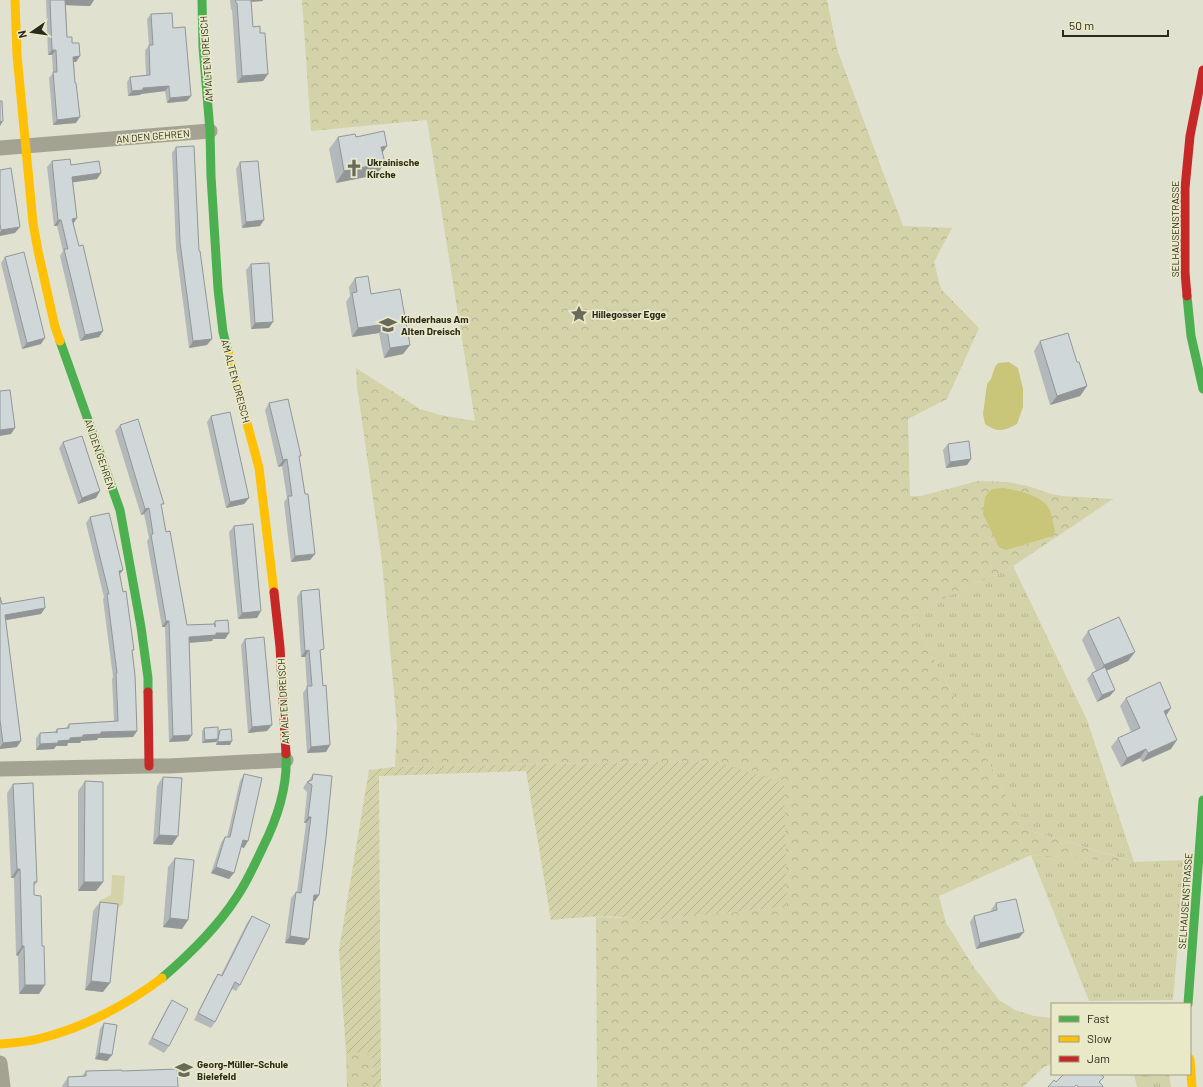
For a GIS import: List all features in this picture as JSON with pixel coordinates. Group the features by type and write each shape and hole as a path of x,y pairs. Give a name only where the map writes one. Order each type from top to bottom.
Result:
{"street":[{"name":"AN DEN GEHREN","path":"15,0 17,55 33,223 50,306 56,327 120,510 131,566 148,678 149,766"},
{"name":"AM ALTEN DREISCH","path":"0,1044 33,1040 85,1023 99,1017 140,994 172,971 189,955 233,903 241,891 268,839 286,783 286,760 277,619 259,468 223,332 218,296 202,0"},
{"name":"SELHAUSENSTRASSE","path":"1203,70 1190,136 1185,188 1185,272 1191,336 1203,389"},
{"name":"AN DEN GEHREN","path":"0,148 210,131"},
{"path":"0,769 169,766 286,760"},
{"name":"SELHAUSENSTRASSE","path":"1188,1003 1203,800"},
{"path":"0,1063 3,1087"},
{"path":"1191,1072 1192,1087"}],"green space":[{"path":"302,0 827,0 837,49 903,226 952,228 934,262 941,289 979,328 947,399 908,419 910,496 921,496 978,481 1007,482 1028,486 1062,496 1113,499 1013,566 910,614 1024,829 1134,862 1031,855 939,896 946,923 973,966 999,1000 1015,1010 1034,1016 1051,1018 1051,1064 1044,1067 1023,1087 597,1087 596,917 633,918 641,921 787,907 714,761 395,767 397,726 382,562 357,386 356,368 420,409 440,415 475,421 427,120 311,131"},
{"path":"1013,566 1087,720 1134,862 1185,860 1173,1000 1089,1001 1031,855 1132,861 1024,829 910,614"},
{"path":"714,761 784,783 787,907 641,921 620,917 585,917 551,920 526,771 379,776 381,1087 373,1087 372,1052 346,1053 339,950 369,770 395,767"},
{"path":"112,875 125,876 123,904 118,908 101,905 99,901 111,895"},
{"path":"372,1051 373,1087 347,1087 346,1053"},
{"path":"1134,1075 1169,1075 1171,1087 1137,1087"}],"shaded area":[{"path":"1009,362 1018,368 1023,389 1023,407 1017,424 1005,429 997,430 985,424 983,414 987,384 991,379 998,363"},
{"path":"1002,488 1027,493 1044,503 1049,509 1055,531 1052,536 1006,550 999,547 983,514 985,497 992,489"}],"building":[{"path":"50,0 65,0 67,37 72,37 72,43 79,43 80,56 73,57 80,117 57,120 53,72 57,72 56,50 52,50"},
{"path":"235,0 251,0 253,27 260,26 260,33 265,33 268,74 242,76 237,3"},
{"path":"172,13 173,28 185,27 191,96 170,98 169,86 143,88 143,90 132,91 130,77 150,75 149,45 153,45 151,14"},
{"path":"0,101 2,101 3,121 0,122"},
{"path":"384,131 387,146 381,147 385,163 344,171 338,137 355,134 356,137"},
{"path":"194,146 199,251 212,339 193,341 180,242 176,147"},
{"path":"70,159 71,165 99,161 101,173 72,177 77,218 72,219 79,246 83,245 103,331 85,335 64,249 68,249 61,220 58,220 52,161"},
{"path":"258,161 264,220 246,222 240,162"},
{"path":"11,168 20,227 1,230 0,170"},
{"path":"24,252 45,338 27,343 5,257"},
{"path":"269,263 273,322 255,323 251,264"},
{"path":"368,276 371,294 400,289 410,345 390,348 386,324 358,328 352,293 357,292 355,278"},
{"path":"1068,333 1077,362 1079,362 1087,386 1057,396 1040,341"},
{"path":"10,390 15,428 0,430 0,391"},
{"path":"288,399 301,456 299,456 305,494 308,494 315,554 295,556 288,496 292,496 287,459 283,460 269,403"},
{"path":"230,412 249,498 230,502 211,416"},
{"path":"138,419 164,504 161,504 166,532 170,531 187,625 215,624 215,621 228,620 229,633 216,633 216,635 189,637 192,735 173,736 169,621 166,621 151,535 153,534 149,508 145,509 120,425"},
{"path":"82,436 100,491 82,498 63,442"},
{"path":"969,441 971,459 950,462 948,444"},
{"path":"109,513 123,570 119,571 123,592 126,591 134,650 132,650 135,675 137,731 101,732 101,734 83,735 83,737 58,741 58,743 40,744 40,733 57,732 57,729 69,728 69,724 118,721 117,673 107,594 109,594 90,517"},
{"path":"253,524 261,611 242,613 234,526"},
{"path":"319,589 324,649 320,650 323,686 326,685 330,745 311,747 307,686 312,686 309,650 305,651 301,591"},
{"path":"0,597 2,604 44,597 45,608 5,615 21,741 3,743 0,720"},
{"path":"1119,617 1135,652 1104,665 1088,631"},
{"path":"264,637 272,725 252,727 245,639"},
{"path":"1105,667 1115,690 1102,695 1092,673"},
{"path":"1160,682 1171,708 1164,711 1177,740 1148,753 1146,749 1127,758 1118,738 1140,728 1126,698"},
{"path":"218,727 218,739 205,740 204,728"},
{"path":"231,729 232,741 218,742 220,730"},
{"path":"244,774 262,778 248,841 243,840 234,873 216,867 225,837 230,837"},
{"path":"313,774 332,776 319,895 314,895 309,939 290,936 296,892 301,893 311,817 308,817 312,785 307,782 312,780"},
{"path":"163,777 182,778 178,836 159,835"},
{"path":"85,781 103,782 103,882 84,882"},
{"path":"33,783 37,882 34,882 34,895 41,896 42,946 44,946 45,985 25,985 24,946 22,946 20,869 17,869 13,784"},
{"path":"175,858 194,860 188,920 170,918"},
{"path":"1016,899 1024,932 980,943 974,916 997,910 996,903"},
{"path":"100,902 118,904 110,983 91,981"},
{"path":"252,916 270,925 240,985 235,982 215,1022 198,1013 218,974 222,976"},
{"path":"172,1000 188,1009 169,1046 152,1038"},
{"path":"104,1023 117,1025 112,1055 99,1053"},
{"path":"177,1069 178,1087 68,1087 68,1077 86,1076 86,1071"},
{"path":"1063,1075 1101,1075 1104,1077 1099,1082 1103,1086 1102,1087 1079,1087 1076,1085 1074,1087 1048,1087 1054,1080 1056,1082"}],"traffic: fast":[{"path":"202,0 203,47 210,131 211,176 218,289 223,332 228,352"},
{"path":"1187,296 1191,336 1203,389"},
{"path":"60,341 120,510 141,627 148,678 148,692"},
{"path":"162,978 183,960 211,931 240,892 268,836 281,802 284,790 286,754"},
{"path":"1188,1003 1203,800"}],"traffic: slow":[{"path":"15,0 17,55 33,223 55,327 60,341"},
{"path":"228,352 259,468 274,592"},
{"path":"0,1044 37,1039 74,1028 120,1006 162,978"},
{"path":"1191,1073 1192,1087"}],"traffic: jam":[{"path":"1187,296 1185,272 1185,188 1190,136 1203,70"},
{"path":"274,592 280,647 286,754"},
{"path":"148,692 149,766"}],"place":[{"name":"Ukrainische Kirche","path":"354,168"},
{"name":"Hillegosser Egge","path":"579,314"},
{"name":"Kinderhaus Am Alten Dreisch","path":"388,325"},
{"name":"Georg-Müller-Schule Bielefeld","path":"184,1070"}]}
